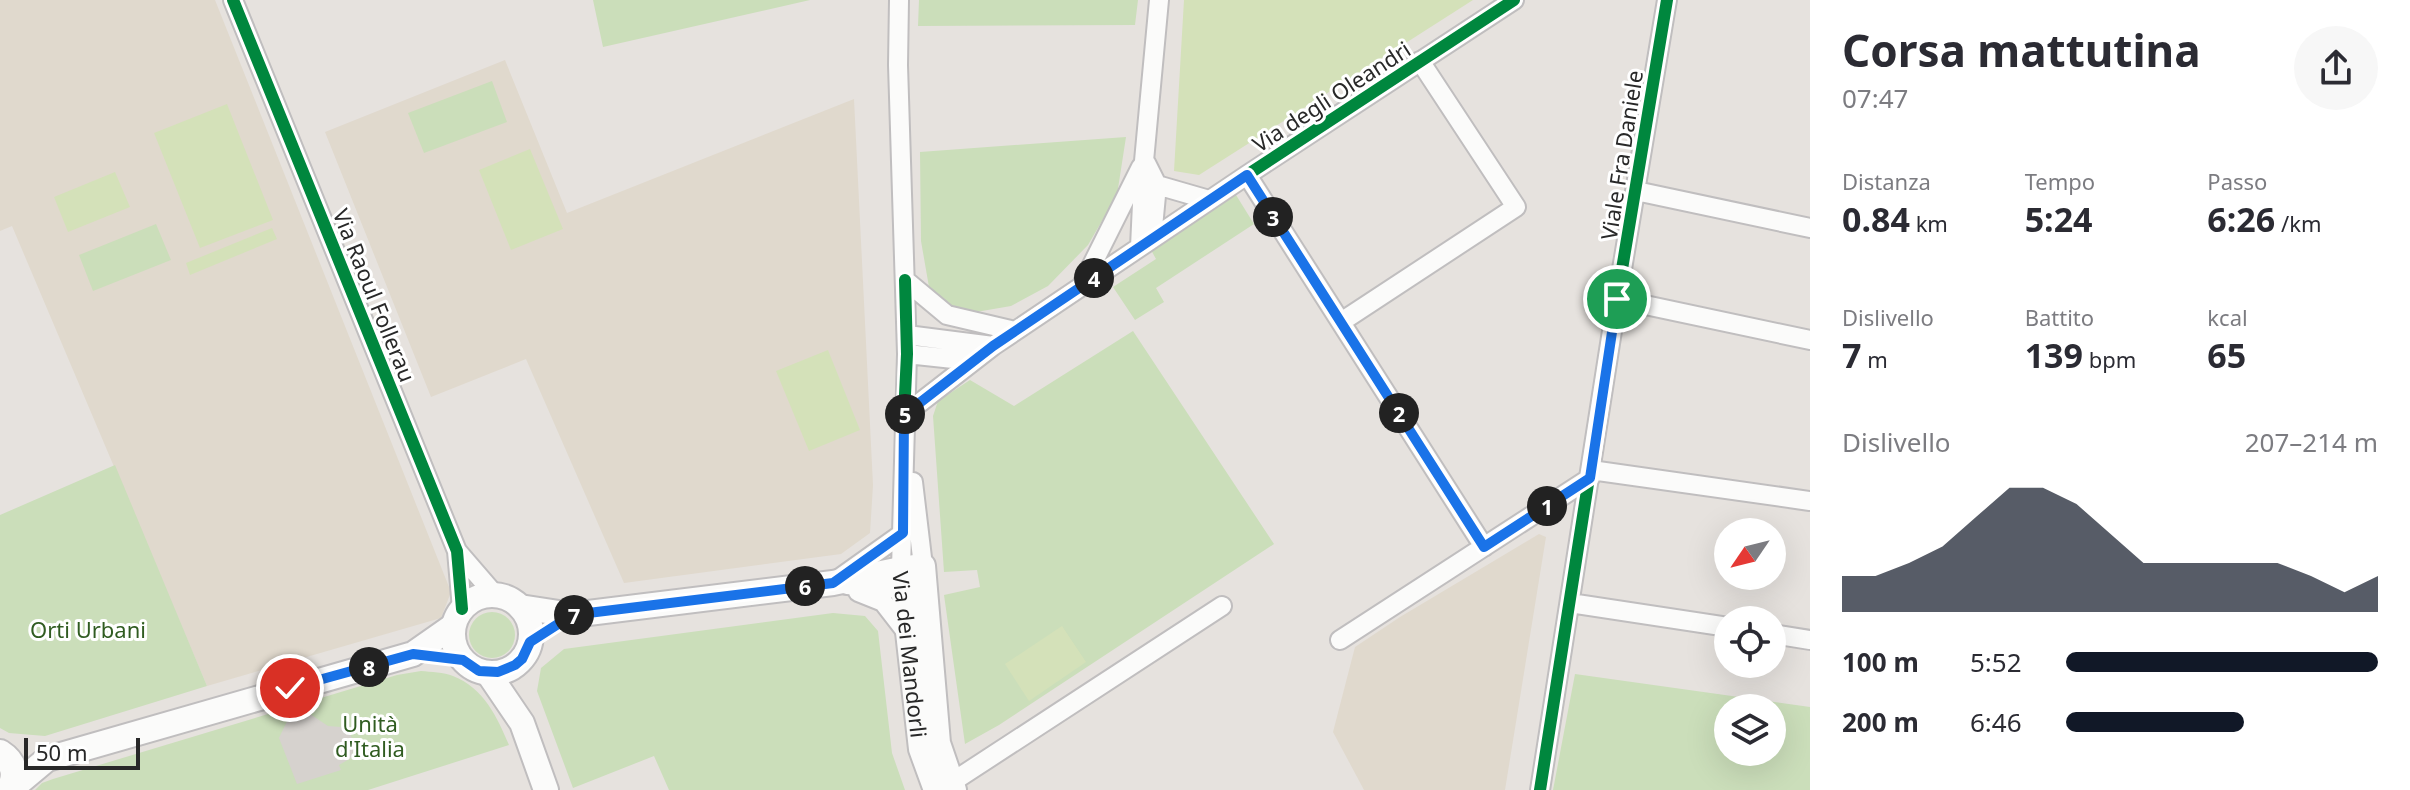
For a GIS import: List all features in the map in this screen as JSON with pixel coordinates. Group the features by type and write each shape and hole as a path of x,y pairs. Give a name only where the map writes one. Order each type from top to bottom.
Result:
{"main road":[{"path":"0,753 12,764 14,780 10,790"}],"street":[{"name":"Via Raoul Follerau","path":"233,0 457,551 495,595"},
{"path":"899,0 898,65 907,345 904,415"},
{"path":"1146,242 1144,161 1159,0"},
{"name":"Via degli Oleandri","path":"904,415 972,361 1081,286 1514,0"},
{"name":"Viale Fra Daniele","path":"1540,790 1667,0"},
{"path":"1341,322 1516,207 1420,61"},
{"path":"1144,161 1157,185 1146,242"},
{"path":"1081,286 1144,161"},
{"path":"1247,175 1484,547"},
{"path":"1157,185 1209,200"},
{"path":"1636,191 1810,228"},
{"path":"905,280 947,315 1015,331"},
{"path":"1617,299 1810,340"},
{"path":"907,345 993,346"},
{"path":"907,345 972,361"},
{"name":"Via dei Mandorli","path":"904,415 903,533 945,788"},
{"name":"Via dei Mandorli","path":"904,415 913,579 907,633 921,749 945,788"},
{"path":"1340,640 1590,481 1810,501"},
{"path":"1567,494 1584,515"},
{"path":"833,583 903,533"},
{"name":"Via Raoul Follerau","path":"457,551 458,617"},
{"path":"413,654 477,598 495,595 520,607 572,615 833,583 913,579"},
{"path":"833,583 883,602 907,633"},
{"path":"1570,603 1714,625"},
{"path":"945,788 1222,606"},
{"path":"458,617 454,644 463,660 471,667 488,673 498,672 522,659 530,642 529,623 520,607"},
{"path":"530,642 572,615"},
{"path":"1786,636 1810,640"},
{"path":"0,753 47,759 413,654 463,660"},
{"path":"515,665 522,723 546,790"},
{"path":"488,673 522,723"},
{"path":"10,790 47,759"}],"shaded area":[{"path":"0,0 215,0 451,592 441,618 207,686 12,226 0,231"},
{"path":"505,60 567,213 854,99 873,485 870,533 841,554 624,583 526,359 431,397 325,132"},
{"path":"1539,534 1546,537 1505,790 1364,790 1333,732 1355,647"},
{"path":"304,710 328,726 347,730 354,741 354,748 351,758 339,765 341,770 297,784 279,738 291,713"}],"green space":[{"path":"593,0 810,0 603,47"},
{"path":"919,0 1138,0 1135,25 918,26"},
{"path":"1184,0 1473,0 1199,175 1174,171"},
{"path":"492,81 507,122 424,153 408,113"},
{"path":"227,104 273,220 200,248 154,133"},
{"path":"1126,137 1117,195 1088,245 1048,286 1011,306 976,312 948,304 929,287 921,241 920,152"},
{"path":"530,149 563,229 511,250 479,170"},
{"path":"115,172 130,207 68,232 54,197"},
{"path":"1236,195 1254,224 1156,288 1164,302 1135,320 1113,287 1156,259 1151,250"},
{"path":"156,224 171,260 93,291 79,255"},
{"path":"272,228 277,239 190,275 186,263"},
{"path":"1133,331 1274,544 999,725 965,744 944,595 980,587 977,570 944,572 933,416 938,401 970,380 1014,406"},
{"path":"828,350 860,430 809,451 776,371"},
{"name":"Orti Urbani","path":"115,465 207,686 45,736 9,733 0,728 0,515"},
{"path":"492,612 501,613 508,619 514,626 514,644 508,651 501,657 492,658 483,657 476,651 470,644 469,635 470,626 476,619 483,613"},
{"path":"833,613 865,616 878,631 892,753 905,790 669,790 654,756 573,788 537,691 541,668 564,649"},
{"path":"1062,626 1086,662 1029,701 1005,664"},
{"name":"Unità d'Italia","path":"421,671 449,675 473,688 494,714 509,745 368,790 35,790 53,779 397,675"},
{"path":"1575,674 1717,694 1714,694 1714,766 1786,766 1786,704 1810,707 1810,790 1553,790"}],"cycle path":[{"path":"233,0 457,551 462,609"},
{"path":"904,415 993,346 1514,0"},
{"path":"1540,790 1667,0"},
{"path":"904,415 907,354 905,280"}],"route":[{"path":"290,688 413,654 463,660 479,671 498,672 515,665 522,659 530,642 572,615 833,583 903,533 904,415 993,346 1247,175 1484,547 1590,478 1617,299"}]}
